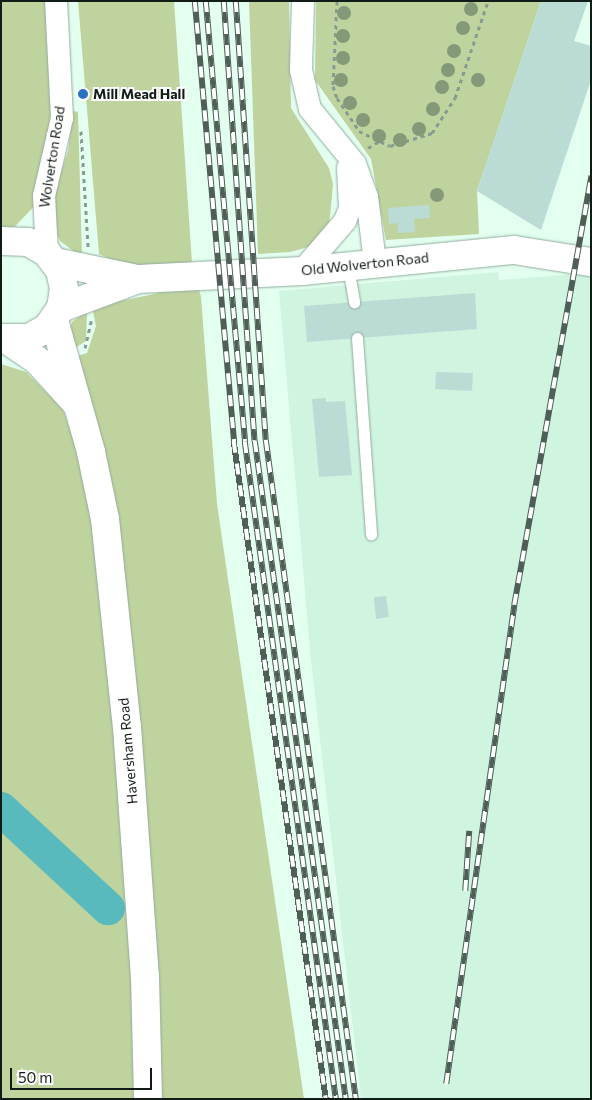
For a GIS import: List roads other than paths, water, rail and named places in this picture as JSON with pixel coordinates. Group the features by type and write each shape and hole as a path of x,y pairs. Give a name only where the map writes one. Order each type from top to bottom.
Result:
{"street":[{"name":"Wolverton Road","path":"51,257 44,196 62,118 56,1"},
{"path":"304,1 301,70 310,109 355,164 368,196 375,262"},
{"path":"302,271 335,238 350,208 344,151"},
{"name":"Old Wolverton Road","path":"1,242 28,242 88,282 302,271 375,262 514,250 591,262"},
{"name":"Haversham Road","path":"51,257 64,289 58,314 64,354 79,407 105,519 127,727 145,976 148,1099"},
{"path":"4,339 39,334 88,282"},
{"path":"4,339 38,361 79,407"}],"lane":[{"path":"348,265 354,302"},
{"path":"357,338 371,535"}],"waterway":[{"path":"1,809 108,908"}],"railway":[{"path":"195,1 234,442 326,1099"},
{"path":"206,1 245,442 336,1099"},
{"path":"224,1 255,441 346,1099"},
{"path":"236,1 266,440 356,1099"},
{"path":"446,1084 514,605 591,176"},
{"path":"465,891 469,831"}],"place":[{"name":"Mill Mead Hall","path":"83,94"}]}
